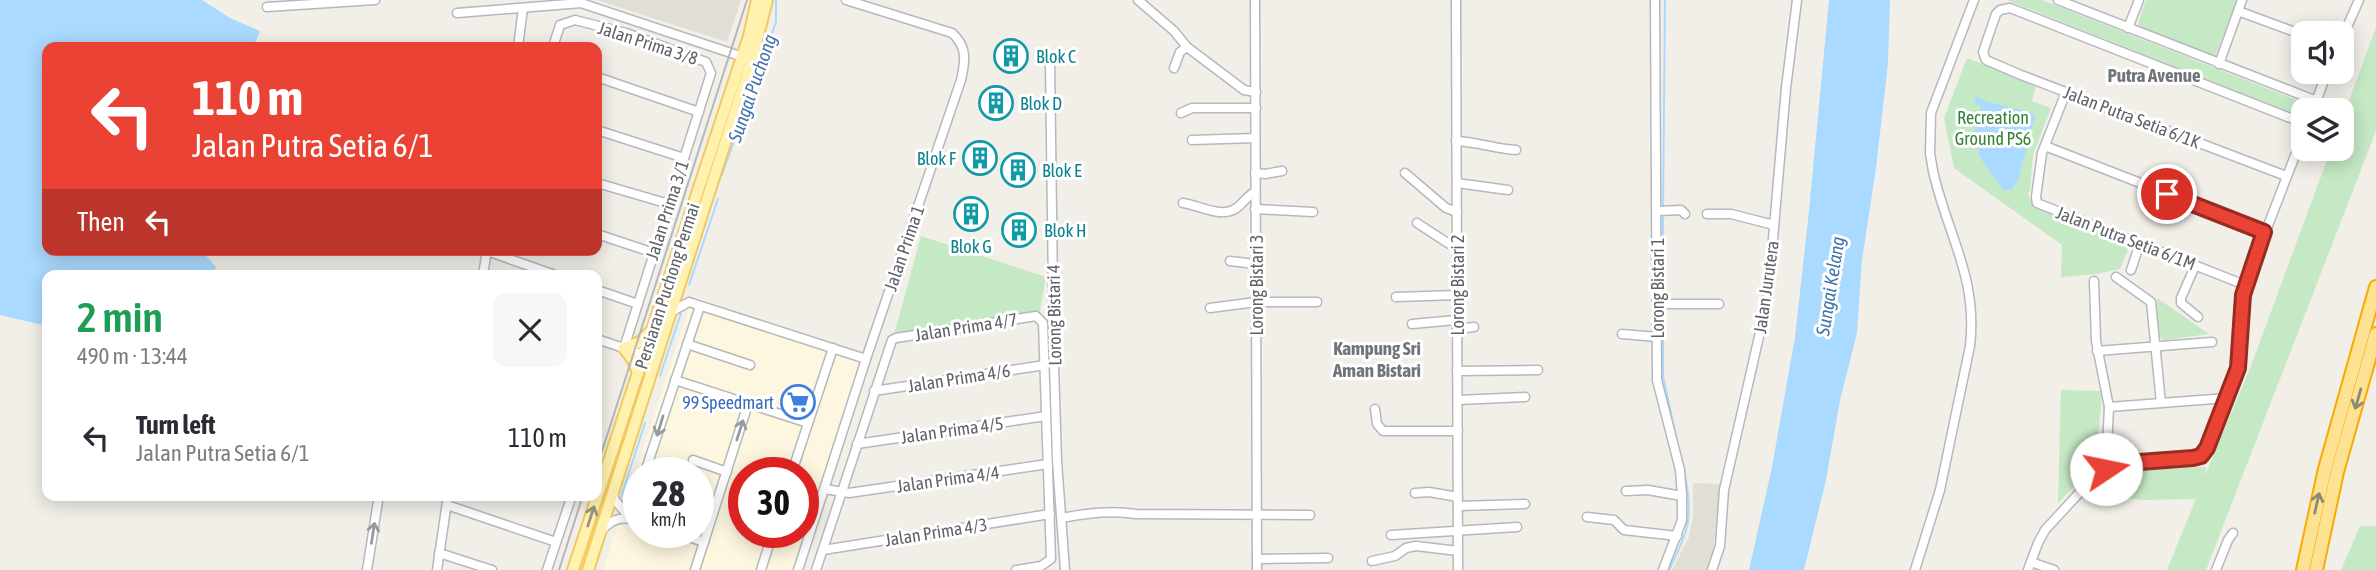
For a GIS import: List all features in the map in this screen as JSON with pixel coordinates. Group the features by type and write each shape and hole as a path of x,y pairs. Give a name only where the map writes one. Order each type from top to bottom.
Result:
{"highway":[{"path":"2303,570 2325,469 2376,286"},
{"path":"2316,570 2337,472 2376,334"}],"main road":[{"name":"Persiaran Puchong Permai","path":"747,58 757,0"},
{"name":"Persiaran Puchong Permai","path":"602,482 652,330 707,183 767,0"},
{"name":"Persiaran Puchong Permai","path":"589,568 681,286 707,183"},
{"path":"638,373 624,348 640,342 652,330"},
{"name":"Persiaran Puchong Permai","path":"573,570 596,501"}],"street":[{"path":"267,7 375,0"},
{"name":"Jalan Prima 1","path":"798,570 966,59 958,39 952,33 846,0"},
{"path":"1138,0 1174,31 1186,47 1244,90 1256,92"},
{"name":"Lorong Bistari 3","path":"1255,0 1257,570"},
{"name":"Lorong Bistari 2","path":"1456,0 1458,570"},
{"name":"Lorong Bistari 1","path":"1655,0 1663,211 1662,304 1657,337 1657,380 1680,470 1682,496 1682,520 1663,570"},
{"name":"Jalan Jurutera","path":"1712,570 1720,546 1724,490 1768,297 1786,88 1797,0"},
{"path":"1915,570 1940,491 1972,326 1967,279 1933,170 1930,145 1931,113 1975,0"},
{"path":"2058,0 2309,98"},
{"path":"2128,28 2139,0"},
{"path":"2219,64 2242,0"},
{"path":"2349,21 2359,0"},
{"path":"457,13 573,2 747,58"},
{"path":"518,42 523,8"},
{"name":"Jalan Putra Setia 6/1K","path":"2286,176 1986,60 1983,52 1996,14 2000,10 2010,8 2291,118"},
{"path":"2238,11 2291,31"},
{"name":"Jalan Prima 3/8","path":"555,42 561,25 575,20 626,33 706,62 711,73"},
{"path":"1174,68 1180,52 1186,47"},
{"name":"Lorong Bistari 4","path":"1050,61 1054,366 1057,461 1065,570"},
{"name":"Jalan Prima 3/1","path":"624,348 711,73"},
{"path":"602,79 699,112"},
{"name":"Jalan Putra Setia 6/1M","path":"2066,92 2042,153 2037,203 2245,285"},
{"path":"1181,113 1192,108 1256,107"},
{"path":"602,132 684,158"},
{"path":"1192,140 1255,138"},
{"path":"1456,141 1485,143 1499,149 1516,150"},
{"path":"2045,146 2264,232"},
{"path":"2054,570 2029,566 2045,530 2093,478 2106,469 2126,463 2201,456 2207,448 2238,368 2245,285 2292,161"},
{"path":"1255,173 1282,171"},
{"path":"1405,173 1446,208 1457,212"},
{"path":"1457,183 1508,190"},
{"path":"602,184 669,204"},
{"path":"1183,203 1222,212 1233,210 1245,197 1255,192"},
{"path":"1255,209 1313,212"},
{"path":"1663,211 1681,210 1685,214"},
{"path":"1707,214 1731,214 1774,225"},
{"path":"1417,223 1457,249"},
{"path":"602,236 654,253"},
{"path":"2131,270 2140,243"},
{"path":"503,256 541,270"},
{"path":"1230,261 1255,264"},
{"path":"2195,265 2180,298 2181,303 2197,317"},
{"path":"2116,277 2151,302 2161,403"},
{"path":"2094,281 2097,351 2109,407 2106,469"},
{"path":"681,286 689,302 866,359"},
{"path":"602,291 638,304"},
{"path":"1396,297 1457,295"},
{"path":"670,313 689,302"},
{"path":"1210,308 1256,302 1317,302"},
{"path":"1662,304 1719,304"},
{"path":"650,457 700,306"},
{"name":"Jalan Prima 4/7","path":"874,391 892,340 956,328 1036,316 1041,318 1045,365"},
{"path":"1412,324 1457,324 1474,327"},
{"path":"1622,334 1657,337"},
{"path":"602,341 656,359"},
{"path":"2097,351 2212,342"},
{"path":"687,344 750,365"},
{"path":"797,457 833,348"},
{"path":"1016,570 1041,566 1051,559 1045,365"},
{"name":"Jalan Prima 4/6","path":"874,391 1045,365"},
{"path":"1457,371 1538,370"},
{"path":"675,380 808,423"},
{"path":"817,570 874,391"},
{"path":"1458,400 1525,397"},
{"path":"2109,407 2227,398"},
{"path":"714,512 748,404"},
{"path":"1375,409 1377,424 1383,431 1458,431"},
{"name":"Jalan Prima 4/5","path":"857,444 1046,416"},
{"name":"Jalan Prima 4/4","path":"822,498 1048,464"},
{"path":"714,467 727,472"},
{"name":"Jalan Prima 4/4","path":"825,489 843,495"},
{"path":"1626,491 1648,489 1682,496"},
{"path":"613,492 614,499 623,508"},
{"path":"1415,493 1429,492 1458,501 1525,504"},
{"path":"367,570 378,501"},
{"path":"437,570 447,501"},
{"path":"547,570 570,501"},
{"path":"447,505 556,542"},
{"path":"1062,518 1125,512 1310,515"},
{"name":"Jalan Prima 4/3","path":"823,550 1049,514"},
{"path":"600,532 613,520 623,517"},
{"path":"1587,517 1614,520 1629,531 1677,536"},
{"path":"1391,535 1517,527"},
{"path":"2216,570 2233,533"},
{"path":"1372,561 1395,556 1406,548 1416,546 1458,551"},
{"path":"695,570 702,548"},
{"path":"761,570 768,548"},
{"path":"439,553 492,570"},
{"path":"1257,559 1328,558"}],"shaded area":[{"path":"597,0 741,0 727,42"},
{"path":"693,296 863,354 819,492 819,457 728,457 728,548 801,548 794,570 603,570 623,509 623,548 714,548 714,457 640,457"},
{"path":"1693,483 1720,484 1713,554 1709,570 1672,570 1689,537 1693,516"}],"green space":[{"path":"2007,0 2042,0 2292,98 2291,113"},
{"path":"2146,0 2237,0 2215,57 2142,30 2138,23"},
{"path":"2376,27 2376,131 2206,570 2167,570 2197,496 2194,499 2142,500 2093,493 2106,477 2119,471 2206,467 2205,476 2251,366 2327,161 2354,161 2354,98 2350,98"},
{"name":"Recreation Ground PS6","path":"1967,58 2036,86 2032,101 2051,108 2033,155 2028,194 2032,203 2042,210 2130,245 2120,269 2061,277 2062,245 1954,168 1944,118"},
{"path":"921,236 1046,277 1040,311 894,335"},
{"path":"2157,298 2209,334 2164,340 2158,335"},
{"path":"2061,390 2102,391 2096,464 2058,503"},
{"path":"2360,526 2376,526 2376,570 2341,570"}],"water":[{"path":"0,0 202,0 230,18 260,31 255,42 42,42 42,256 206,256 216,267 215,270 42,270 42,325 0,315"},
{"name":"Sungai Kelang","path":"1829,0 1890,0 1888,63 1862,260 1857,333 1804,570 1749,570 1772,467 1795,337"},
{"path":"1976,96 2035,116 2018,180 2012,189 2004,190 2000,186 1979,156 1975,143 1959,141 1962,134 1974,134 1981,107 1975,102"}],"waterway":[{"name":"Sungai Puchong","path":"722,175 776,22 776,0"},
{"path":"1663,209 1665,0"},
{"name":"Sungai Puchong","path":"689,285 718,199"},
{"path":"1663,214 1663,300"},
{"path":"1663,309 1663,376 1680,455"},
{"name":"Sungai Puchong","path":"660,376 681,313"},
{"name":"Sungai Puchong","path":"621,497 645,423"},
{"path":"1669,570 1688,522 1689,500 1684,471"},
{"name":"Sungai Puchong","path":"594,569 607,530"}],"tram line":[{"path":"602,451 747,0"},
{"path":"559,570 581,501"}],"place":[{"name":"Blok C","path":"1011,56"},
{"name":"Blok D","path":"996,103"},
{"name":"Blok F","path":"980,158"},
{"name":"Blok E","path":"1018,170"},
{"name":"Blok G","path":"971,214"},
{"name":"Blok H","path":"1019,230"},
{"name":"99 Speedmart","path":"798,402"}],"district":[{"name":"Putra Avenue","path":"2154,75"},
{"name":"Kampung Sri Aman Bistari","path":"1377,359"}],"route":[{"path":"2106,469 2126,463 2201,456 2207,448 2238,368 2243,295 2264,232 2167,194"}]}
